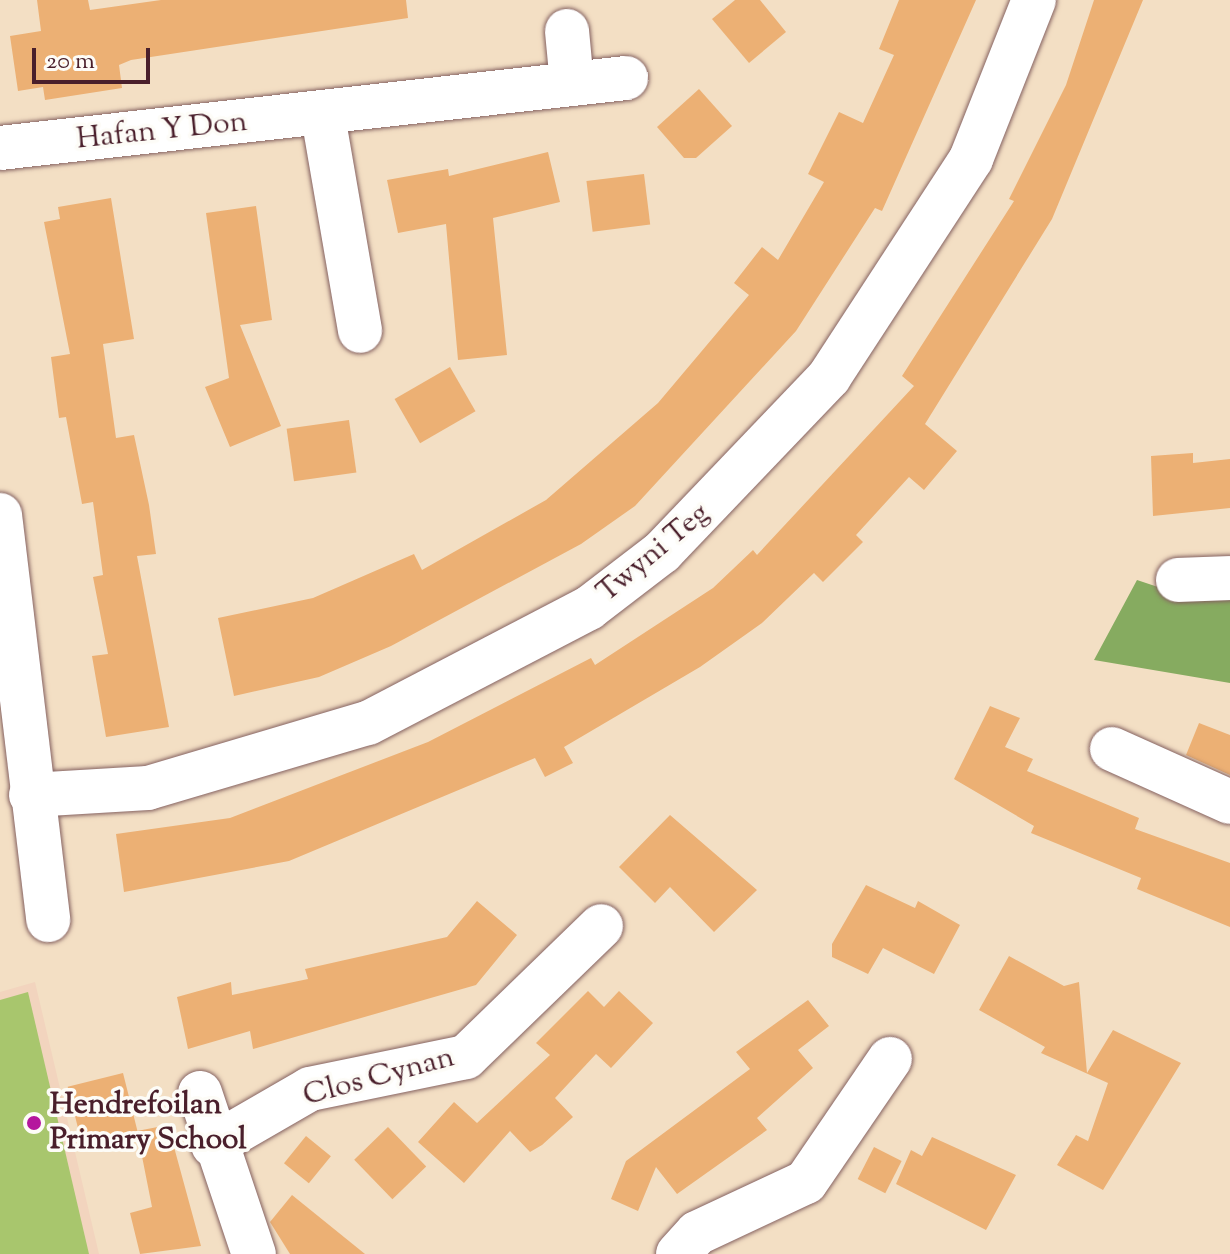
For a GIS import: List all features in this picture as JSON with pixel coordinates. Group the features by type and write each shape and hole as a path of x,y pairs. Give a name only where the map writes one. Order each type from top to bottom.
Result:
{"street":[{"name":"Twyni Teg","path":"31,795 148,788 368,723 589,608 662,552 829,377 971,159 1034,0"},
{"path":"567,31 572,84"},
{"name":"Hafan Y Don","path":"0,148 323,116 626,78"},
{"path":"323,116 361,331"},
{"path":"0,515 48,920"},
{"path":"1178,580 1230,578"},
{"path":"1112,749 1230,802"},
{"name":"Clos Cynan","path":"213,1145 310,1089 466,1057 601,926"},
{"path":"678,1254 697,1233 806,1182 890,1059"},
{"path":"200,1093 213,1145 254,1254"}],"shaded area":[{"name":"Hendrefoilan Primary School","path":"35,982 99,1254 0,1254 0,992"}],"green space":[{"path":"1137,580 1188,597 1230,595 1230,683 1094,660"},
{"name":"Hendrefoilan Primary School","path":"28,992 89,1254 0,1254 0,1000"}],"building":[{"path":"37,0 88,0 90,10 161,0 406,0 408,18 131,60 119,65 122,88 45,100 43,87 18,91 10,36 41,31"},
{"path":"735,0 760,0 786,32 749,63 712,19"},
{"path":"899,0 976,0 882,211 875,208 796,331 635,506 581,544 391,646 319,677 234,696 218,618 313,598 414,554 422,570 546,500 658,403 749,295 734,283 762,247 778,260 824,182 808,174 839,112 863,123 894,55 879,49"},
{"path":"1094,0 1143,0 1052,219 925,424 957,451 924,490 909,477 856,535 863,542 823,582 814,573 762,623 700,667 564,747 573,763 545,777 535,758 289,861 124,892 116,834 230,818 428,742 591,658 595,665 713,588 753,550 757,555 914,386 902,376 1014,201 1009,199 1066,85"},
{"path":"699,89 732,126 696,158 684,158 657,127"},
{"path":"548,152 560,202 493,218 507,355 458,360 446,224 398,233 387,180 448,169 449,176"},
{"path":"644,174 650,225 593,232 586,181"},
{"path":"111,198 134,339 103,344 116,438 134,435 149,505 156,554 137,556 169,727 106,737 92,656 108,654 93,577 103,575 93,502 82,504 66,417 59,418 51,357 70,354 44,222 60,219 58,207"},
{"path":"256,206 272,320 240,325 281,426 230,447 205,387 229,378 206,213"},
{"path":"450,367 476,411 420,443 395,399"},
{"path":"349,420 356,472 294,481 287,429"},
{"path":"1193,453 1193,463 1230,459 1230,508 1153,516 1151,456"},
{"path":"990,706 1020,718 1005,747 1033,759 1027,771 1139,818 1135,829 1230,863 1230,927 1137,889 1141,878 1031,833 1034,826 954,779"},
{"path":"1199,723 1230,735 1230,775 1186,755"},
{"path":"670,815 757,890 714,932 670,887 655,903 619,867"},
{"path":"866,885 915,908 918,901 960,925 934,974 883,948 868,974 832,957 832,944"},
{"path":"477,901 517,935 476,985 253,1049 250,1031 188,1049 177,997 231,982 232,995 308,979 305,969 447,937"},
{"path":"1009,956 1064,986 1079,982 1087,1073 1113,1030 1181,1063 1103,1190 1057,1165 1076,1135 1088,1141 1108,1083 1041,1053 1045,1047 979,1010"},
{"path":"588,991 604,1007 619,991 653,1023 611,1068 596,1054 555,1098 573,1117 542,1145 530,1152 510,1131 464,1183 418,1142 454,1102 477,1123 550,1055 536,1043"},
{"path":"808,1000 829,1026 798,1050 813,1068 757,1118 767,1130 677,1194 656,1167 638,1211 611,1199 626,1161 750,1069 736,1052"},
{"path":"123,1073 138,1131 82,1145 68,1087"},
{"path":"168,1125 201,1246 140,1254 130,1213 152,1207 137,1131"},
{"path":"388,1127 426,1167 392,1199 354,1160"},
{"path":"306,1136 331,1156 309,1183 284,1163"},
{"path":"932,1137 1016,1175 986,1230 896,1184 911,1150 922,1156"},
{"path":"874,1147 902,1161 885,1193 858,1179"},
{"path":"292,1195 365,1254 290,1254 270,1222"}],"place":[{"name":"Hendrefoilan Primary School","path":"34,1123"}]}
